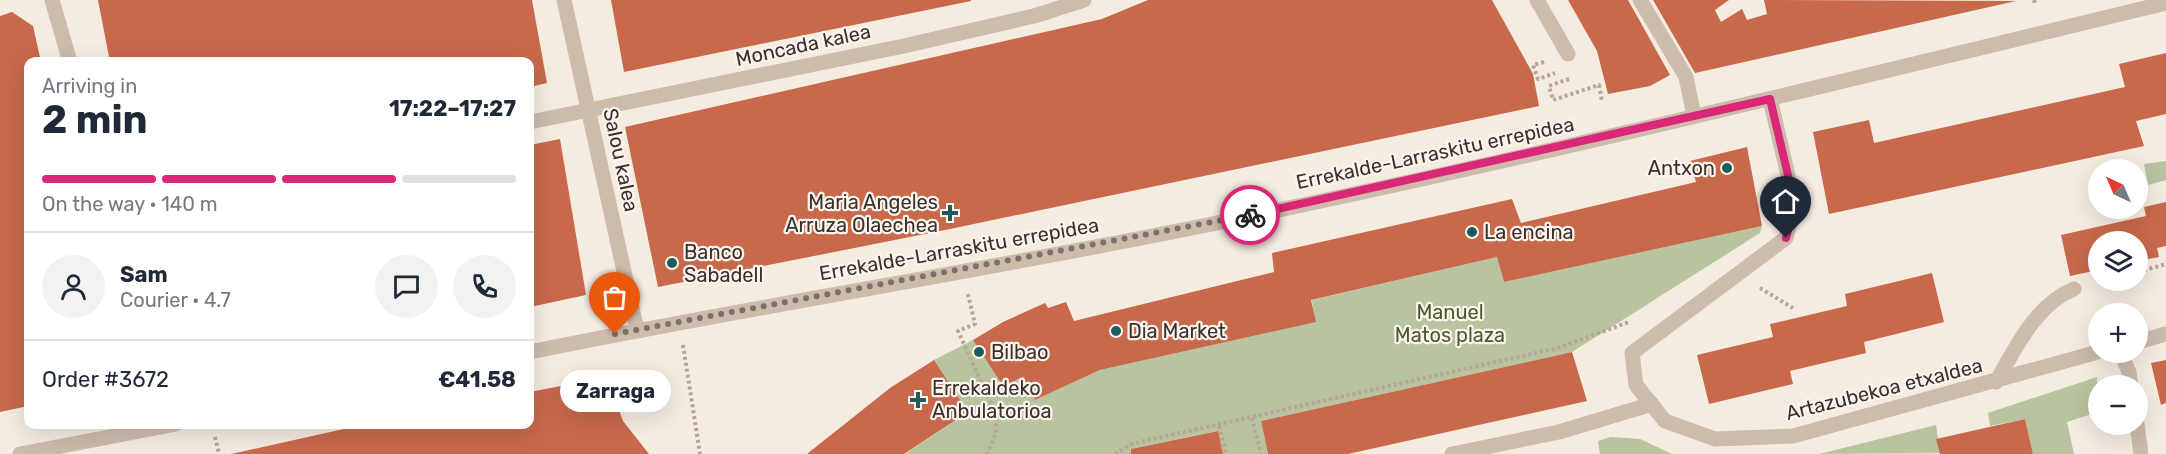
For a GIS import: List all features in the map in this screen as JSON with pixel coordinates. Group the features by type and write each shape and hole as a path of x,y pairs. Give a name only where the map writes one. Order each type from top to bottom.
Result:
{"street":[{"path":"52,0 69,57"},
{"name":"Salou kalea","path":"564,0 637,330"},
{"name":"Moncada kalea","path":"534,121 904,46 1034,16 1084,0"},
{"path":"1537,0 1568,54"},
{"path":"1640,0 1686,77 1694,117"},
{"name":"Errekalde-Larraskitu errepidea","path":"534,351 679,321 1206,225 1694,117 2166,3"},
{"name":"Artazubekoa etxaldea","path":"1770,99 1795,205 1786,238 1632,353 1636,385 1665,420 1715,439 1793,436 2088,355"},
{"path":"1996,382 2018,343 2042,314 2058,295 2074,289"},
{"path":"2148,339 2166,333"},
{"path":"1452,454 1559,432 1652,404"},
{"path":"20,454 147,429"},
{"path":"2138,435 2141,454"}],"path":[{"path":"1580,91 1599,85 1602,101"},
{"path":"2148,269 2166,264"},
{"path":"962,270 975,324 958,331 996,414 996,433 987,454"},
{"path":"1754,284 1793,308"},
{"path":"1115,454 1131,444 1558,348 1625,323 1646,319 1659,333"},
{"path":"679,321 700,454"},
{"path":"1252,418 1261,454"},
{"path":"1219,426 1226,454"},
{"path":"216,437 219,454"}],"green space":[{"path":"2166,161 2166,180 2148,185 2148,163"},
{"name":"Manuel Matos plaza","path":"1762,226 1760,233 1572,352 1261,421 1268,454 1223,454 1217,431 1131,449 1131,454 905,454 968,412 934,360 973,340 1003,386 1023,377 1035,400 1100,370 1315,322 1312,300 1497,257 1504,282"},
{"path":"2088,380 2088,415 2067,422 2074,454 2033,454 2025,419 1990,426 1988,413"},
{"path":"1936,425 1940,453 1819,454"},
{"path":"1610,437 1640,439 1672,454 1600,454 1598,441"}],"building":[{"path":"98,0 532,0 547,83 534,86 534,57 109,57"},
{"path":"611,0 971,0 971,1 624,72"},
{"path":"1148,0 1492,0 1533,74 1539,106 950,229 658,287 625,127 1102,19"},
{"path":"1568,0 1628,0 1670,75 1650,86 1608,94 1597,51"},
{"path":"1653,0 1729,0 1715,10 1721,22 1742,9 1747,20 1767,14 1764,0 2016,1 1695,73"},
{"path":"12,12 33,26 40,57 24,57 24,407 0,412 0,16"},
{"path":"2166,53 2166,114 2136,121 2144,146 1829,214 1813,132 1869,120 1874,143 2125,87 2119,64"},
{"path":"560,139 586,295 534,306 534,144"},
{"path":"1747,147 1762,226 1504,282 1497,257 1311,300 1316,322 1100,370 1035,400 1023,377 1003,386 973,340 1003,322 1045,303 1048,308 1066,302 1074,321 1274,272 1272,253 1512,199 1521,223 1696,182 1690,161"},
{"path":"2166,202 2166,246 2157,248 2159,257 2148,259 2148,231 2088,231 2088,272 2070,276 2061,235 2133,219 2148,219 2148,206"},
{"path":"1932,273 1944,322 1864,342 1866,353 1790,371 1793,384 1709,404 1697,355 1773,337 1770,324 1847,306 1845,294"},
{"path":"1572,352 1587,401 1348,454 1268,454 1261,421"},
{"name":"Errekaldeko Anbulatorioa","path":"934,360 968,412 904,454 807,454 890,388"},
{"path":"2166,360 2166,403 2161,405 2151,363"},
{"path":"607,377 623,421 649,454 231,454 344,429 534,429 534,391"},
{"path":"2025,419 2033,454 1940,454 1936,439"},
{"path":"1218,431 1223,454 1131,454 1131,449"}],"way so far":[{"path":"615,334 1250,215"}],"place":[{"name":"Antxon","path":"1727,168"},
{"name":"Maria Angeles Arruza Olaechea","path":"950,213"},
{"name":"La encina","path":"1472,232"},
{"name":"Banco Sabadell","path":"672,263"},
{"name":"Dia Market","path":"1116,331"},
{"name":"Zarraga","path":"615,334"},
{"name":"Bilbao","path":"979,352"},
{"name":"Errekaldeko Anbulatorioa","path":"918,400"}],"route":[{"path":"1250,215 1770,99 1795,205 1786,238"}]}
